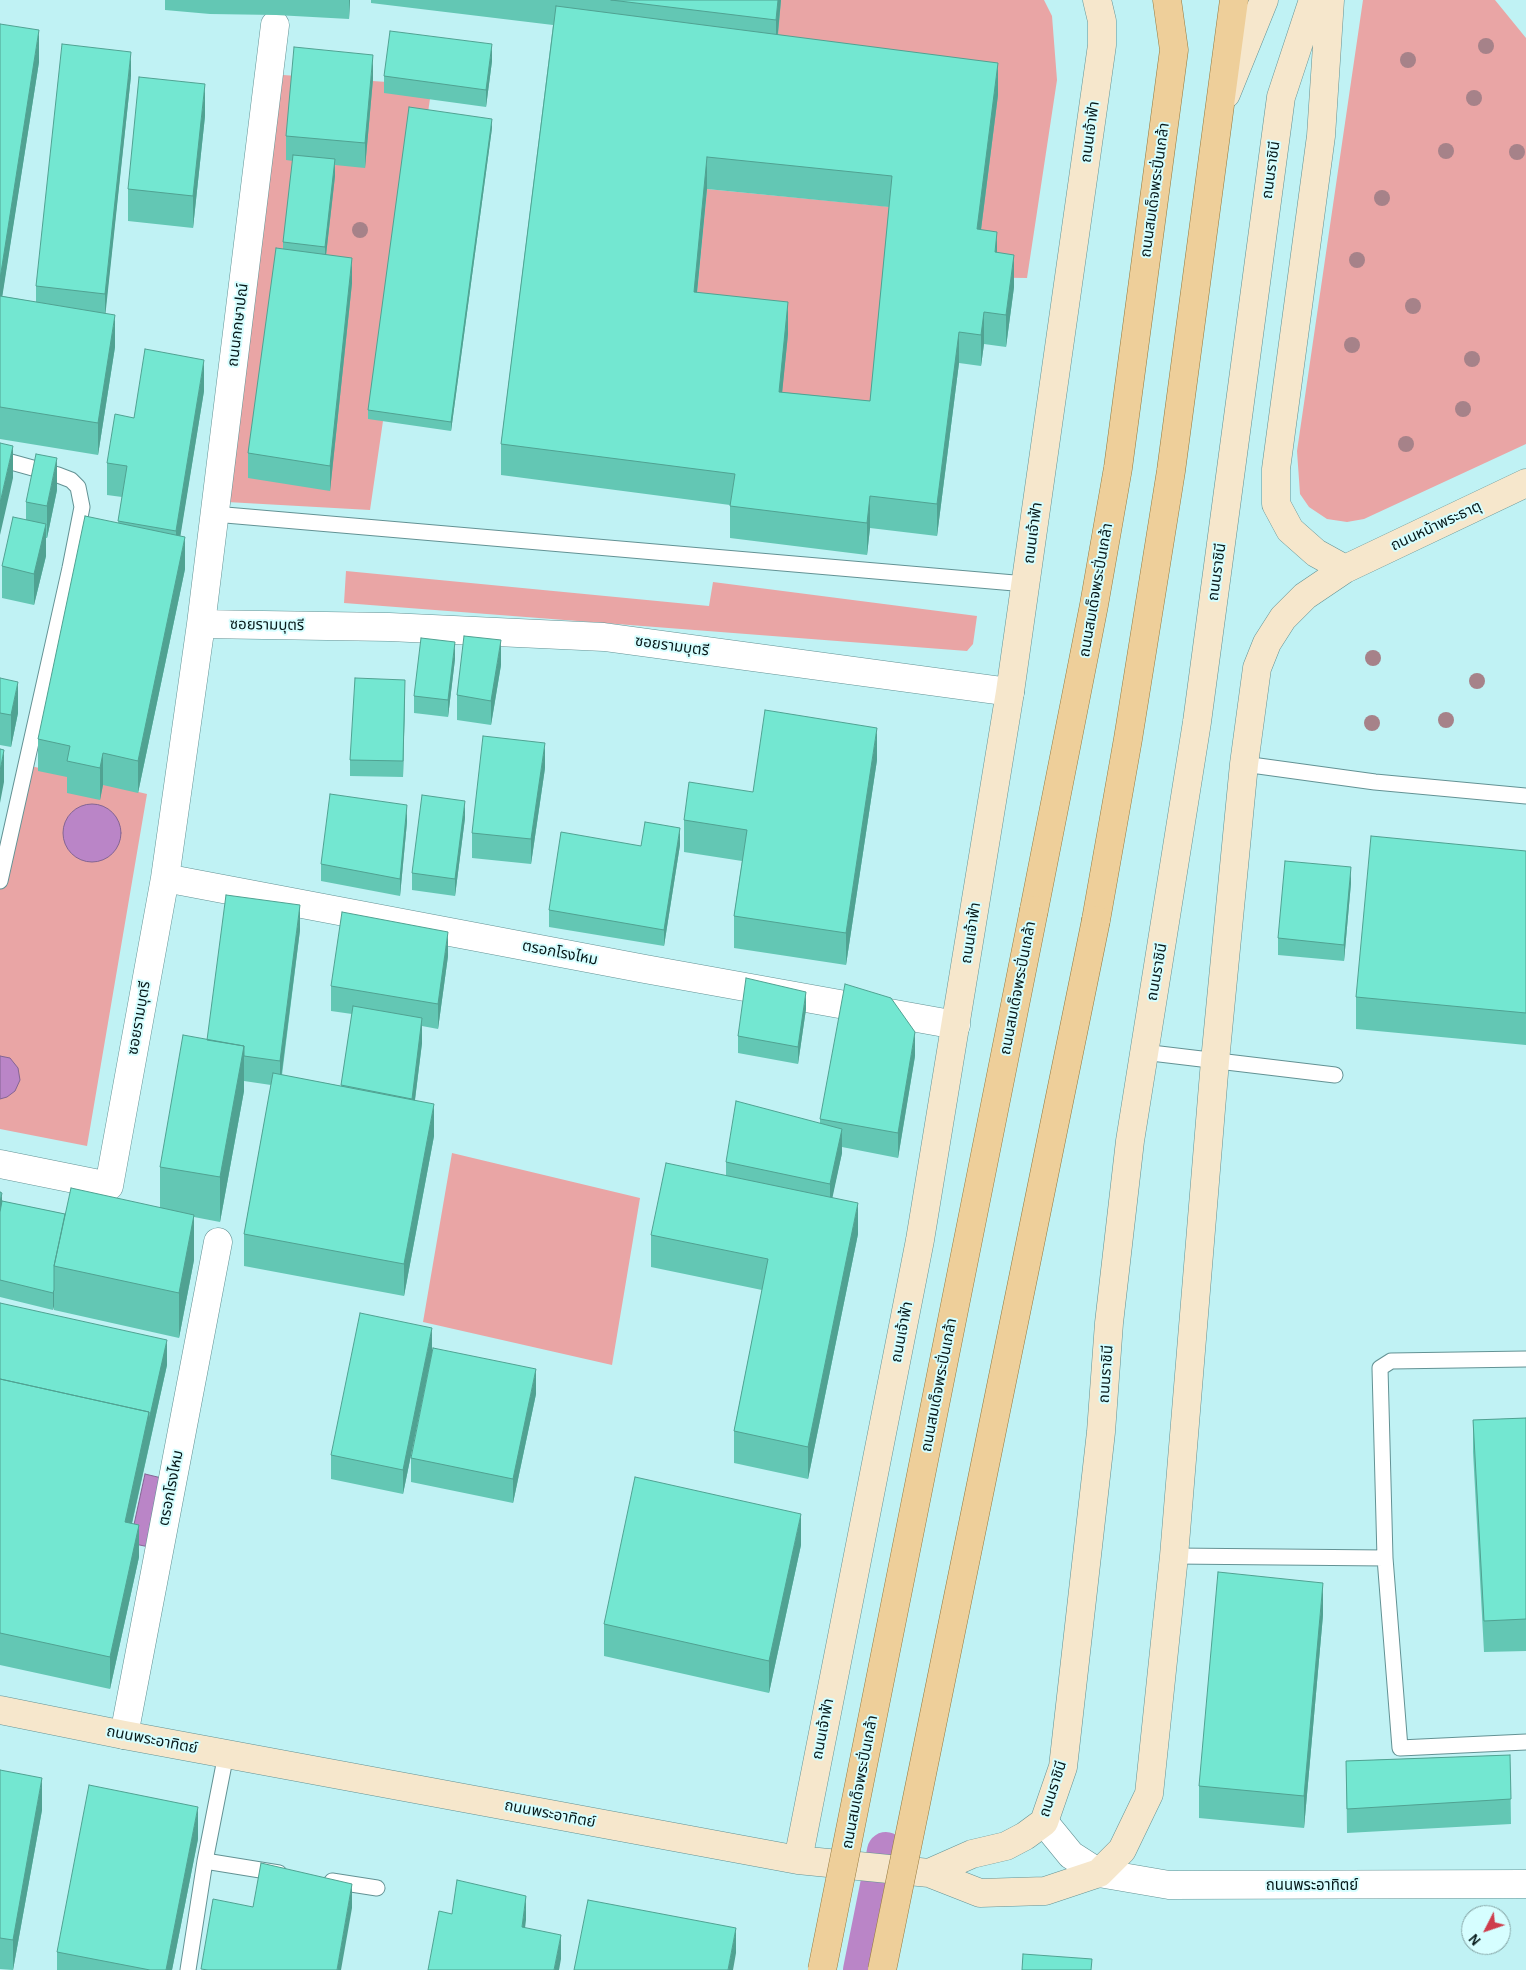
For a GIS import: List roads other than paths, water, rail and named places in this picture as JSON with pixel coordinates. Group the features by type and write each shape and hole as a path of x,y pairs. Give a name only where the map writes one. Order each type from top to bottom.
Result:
{"main road":[{"name":"ถนนสมเด็จพระปิ่นเกล้า","path":"822,1970 1034,910 1094,605 1118,468 1174,50 1166,0"},
{"path":"1174,50 1181,0"},
{"path":"882,1970 1096,920 1128,740 1169,480 1234,0"}],"street":[{"name":"ถนนเจ้าฟ้า","path":"798,1860 920,1240 1010,692 1102,45 1102,21 1097,0"},
{"path":"1220,110 1264,0"},
{"name":"ถนนราชินี","path":"918,1872 972,1854 1006,1846 1044,1822 1063,1767 1101,1432 1119,1228 1143,1052 1197,722 1281,97 1313,0"},
{"path":"1174,1556 1215,1061 1244,764 1257,668 1267,643 1282,618 1305,596 1345,569 1316,553 1290,530 1276,504 1276,469 1321,136 1330,0"},
{"name":"ถนนกกษาปณ์","path":"200,624 275,25"},
{"name":"ถนนหน้าพระธาตุ","path":"1345,569 1526,483"},
{"name":"ซอยรามบุตรี","path":"0,1164 109,1186 165,878 200,624 390,627 604,637 1010,692"},
{"name":"ตรอกโรงไหม","path":"165,878 645,969 956,1025"},
{"name":"ตรอกโรงไหม","path":"124,1735 218,1242"},
{"name":"ถนนพระอาทิตย์","path":"1099,1874 1122,1850 1149,1794 1174,1556"},
{"name":"ถนนพระอาทิตย์","path":"0,1710 124,1735 798,1860 918,1872 980,1893 1045,1892 1099,1874 1169,1885 1526,1884"},
{"path":"1044,1822 1071,1855 1099,1874"}],"lane":[{"path":"0,459 71,480 78,487 82,507 0,881"},
{"path":"214,514 1026,584"},
{"path":"1244,764 1375,782 1526,796"},
{"path":"1143,1052 1335,1075"},
{"path":"1526,1359 1391,1361 1380,1368 1385,1558 1400,1748 1526,1742"},
{"path":"1174,1556 1385,1558"},
{"path":"188,1970 205,1861 226,1754"},
{"path":"205,1861 291,1875"},
{"path":"320,1879 377,1888"}],"waterway":[{"path":"862,1970 886,1851"}]}
